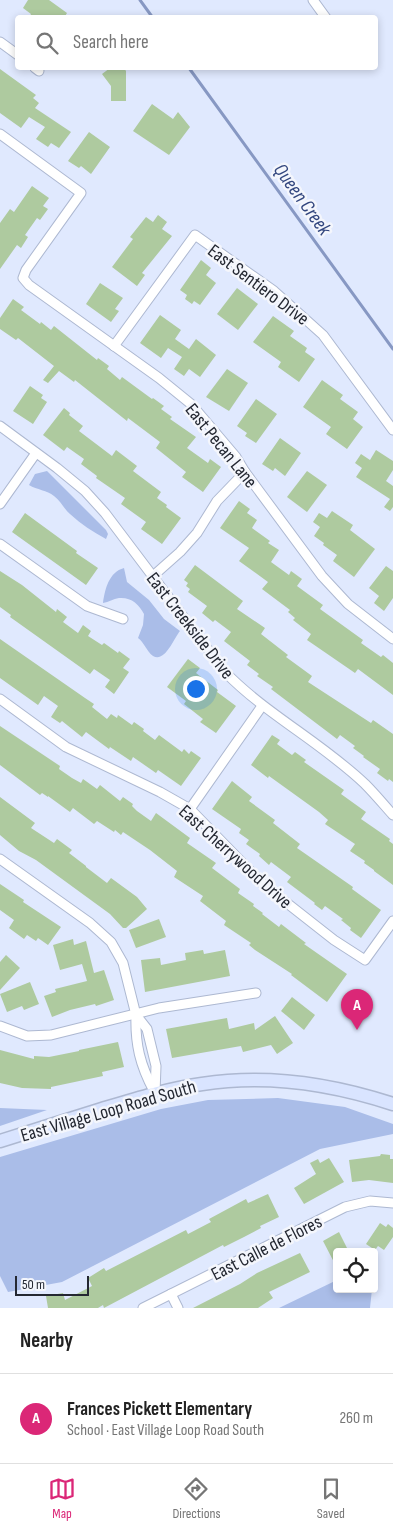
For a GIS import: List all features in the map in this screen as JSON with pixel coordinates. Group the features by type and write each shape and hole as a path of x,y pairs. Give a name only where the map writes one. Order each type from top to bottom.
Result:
{"street":[{"path":"313,0 324,15"},
{"path":"0,42 15,53"},
{"name":"East Pecan Lane","path":"0,134 81,193 26,270 23,278 159,378 191,404 236,457 322,576 348,604 393,639"},
{"name":"East Sentiero Drive","path":"114,346 195,236 274,291 324,334 393,430"},
{"name":"East Creekside Drive","path":"0,426 57,468 92,498 124,536 225,672 243,690 335,759 365,784 393,815"},
{"path":"0,504 36,453"},
{"path":"153,576 180,552 197,533 217,501 246,472"},
{"path":"0,544 87,606 123,618"},
{"name":"East Cherrywood Drive","path":"0,699 66,747 160,792 190,809 264,885 334,940 365,960 393,921"},
{"path":"190,809 262,706"},
{"path":"0,859 90,923 111,942 123,963 136,1015 135,1036 143,1071 155,1093"},
{"path":"0,1026 27,1036 51,1035 159,1008 256,993"},
{"path":"136,1015 147,1029 154,1057 156,1066 155,1093"},
{"name":"East Village Loop Road South","path":"0,1141 155,1093 204,1083 256,1081 323,1086 393,1104"},
{"name":"East Calle de Flores","path":"143,1308 344,1207 370,1201 393,1203"},
{"path":"171,1294 178,1308"}],"shaded area":[{"path":"47,471 106,530 108,534 106,539 74,518 59,500 51,494 29,485 35,474"},
{"path":"124,568 127,582 149,600 164,619 180,631 169,649 161,656 153,656 138,638 143,625 144,614 137,604 123,598 103,603 111,577"},
{"path":"278,1098 345,1107 393,1124 393,1134 320,1149 62,1282 8,1292 0,1276 0,1157 161,1109 208,1100"},
{"path":"0,1108 47,1110 0,1126"},
{"path":"333,1282 333,1293 372,1293 370,1308 279,1308"}],"building":[{"path":"28,0 49,0 67,13 66,15 30,15 23,8"},
{"path":"0,69 36,95 33,98 39,103 35,108 71,132 59,148 51,143 48,147 36,139 45,127 29,117 21,128 0,113"},
{"path":"107,70 125,70 126,101 111,101 111,86 102,74"},
{"path":"152,104 173,119 178,112 190,127 169,155 133,131"},
{"path":"89,132 110,147 91,174 81,166 79,168 68,161"},
{"path":"32,186 49,198 43,206 48,209 40,220 37,218 25,235 28,237 21,248 17,245 0,269 0,223 10,209 14,212"},
{"path":"158,215 167,222 162,229 172,236 142,273 145,275 137,286 112,267 133,239 130,237 146,217 153,222"},
{"path":"201,260 211,268 206,275 216,283 200,305 194,301 192,304 185,299 187,295 180,290"},
{"path":"100,283 123,298 115,309 119,311 111,322 86,304"},
{"path":"237,288 258,304 238,330 217,314"},
{"path":"13,299 24,307 21,310 40,324 41,322 51,330 54,326 97,360 98,358 109,366 107,369 120,380 122,377 164,406 161,409 172,417 170,419 196,437 187,448 208,463 210,459 221,467 203,492 182,477 186,472 156,448 160,442 128,418 127,421 75,380 74,382 59,371 48,383 43,380 54,366 18,338 16,340 0,329 0,318"},
{"path":"160,315 181,330 175,339 189,349 196,339 216,355 200,377 189,369 184,376 174,369 182,357 168,348 161,358 140,343"},
{"path":"273,316 294,331 290,336 307,348 305,352 315,359 299,382 278,367 281,362 253,342"},
{"path":"227,369 248,383 229,411 206,397"},
{"path":"322,380 343,395 340,399 358,412 353,419 363,427 347,449 326,434 331,427 303,407"},
{"path":"30,386 43,395 41,398 47,402 33,424 13,411"},
{"path":"256,399 277,414 256,443 245,436 247,433 237,426"},
{"path":"64,408 70,413 69,415 83,426 79,431 112,456 116,450 137,466 133,471 161,492 157,498 181,518 162,544 141,529 146,522 121,504 125,498 96,478 97,476 81,464 84,459 67,447 64,451 43,435"},
{"path":"280,438 301,453 285,476 275,468 273,471 262,464"},
{"path":"376,450 393,461 393,470 386,481 393,486 393,507 390,511 384,507 390,499 356,477 362,468 355,463 361,454 370,460"},
{"path":"307,471 327,485 307,512 287,497"},
{"path":"239,501 250,509 247,513 257,520 252,528 270,541 268,543 279,550 271,562 289,575 291,571 302,579 297,586 323,605 320,609 363,640 361,643 393,663 393,695 358,669 355,673 307,640 311,634 293,620 295,618 288,612 290,610 262,589 268,582 239,561 249,548 220,528"},
{"path":"332,511 353,525 350,530 375,549 354,577 333,561 337,555 314,536 320,527 313,522 319,513 327,518"},
{"path":"25,513 98,568 86,585 12,532"},
{"path":"195,565 243,601 237,609 265,628 261,634 288,655 286,657 312,676 308,682 371,723 373,720 393,734 393,782 389,779 388,781 377,773 380,769 353,748 355,746 340,735 337,739 271,689 273,687 257,676 259,674 247,665 250,661 224,641 231,632 202,613 207,606 188,592 190,589 186,586 188,583 184,580"},
{"path":"386,566 393,571 393,598 384,611 374,603 379,596 369,588"},
{"path":"0,571 22,585 56,612 57,609 67,617 63,622 78,633 83,625 91,631 88,636 102,645 104,643 118,653 119,651 130,659 123,668 129,672 114,694 105,687 110,680 94,669 90,674 10,617 11,615 0,607"},
{"path":"0,639 94,704 92,707 107,719 111,714 117,718 118,715 132,725 134,722 155,740 159,735 182,752 184,749 189,754 191,751 201,758 181,786 158,770 156,773 133,757 131,761 110,747 109,749 86,732 82,737 62,721 60,723 51,717 58,706 44,696 38,705 0,678"},
{"path":"188,659 200,668 196,673 236,706 216,733 200,722 203,719 184,704 186,701 167,687"},
{"path":"0,726 60,766 59,769 72,778 81,783 83,779 97,789 100,785 120,801 123,797 133,804 132,806 137,811 151,821 156,813 190,838 187,843 216,863 212,868 240,889 238,893 254,904 253,906 262,914 279,927 281,924 306,943 304,944 347,974 327,1002 292,974 255,950 249,945 251,943 224,925 226,921 200,901 203,896 174,877 177,871 150,850 123,832 121,835 97,821 94,824 73,808 70,812 48,796 42,793 40,795 0,765"},
{"path":"272,735 280,740 277,744 292,755 295,752 306,760 304,762 344,790 341,794 366,812 361,819 390,839 389,841 393,844 393,885 350,851 355,844 325,824 328,820 319,812 251,765"},
{"path":"232,781 252,797 249,801 275,820 273,823 300,844 297,848 353,887 352,889 381,910 361,938 350,930 351,928 341,920 343,919 325,906 322,910 287,882 291,877 271,862 269,865 259,856 260,854 246,844 249,840 239,833 241,829 212,809"},
{"path":"0,797 35,823 31,828 54,843 57,839 72,850 69,853 86,867 107,883 111,878 137,897 147,909 126,928 123,928 110,914 36,860 19,851 0,835"},
{"path":"0,884 61,927 48,945 38,938 36,941 27,935 24,939 9,928 14,920 0,910"},
{"path":"159,919 166,937 136,948 129,930"},
{"path":"73,939 74,945 86,941 94,973 104,970 114,1000 96,1006 95,1004 70,1010 52,1017 44,996 56,992 55,989 87,981 82,964 60,970 53,945"},
{"path":"203,950 204,954 225,950 230,976 145,992 141,960 160,958 161,965 186,960 185,953"},
{"path":"6,955 20,968 0,990 0,962"},
{"path":"30,982 39,1004 24,1010 22,1006 7,1012 0,994"},
{"path":"292,997 315,1015 304,1030 281,1011"},
{"path":"275,1016 293,1043 277,1054 271,1045 243,1052 241,1046 172,1058 166,1029 227,1018 229,1029 254,1023 255,1030"},
{"path":"118,1042 124,1067 102,1072 103,1076 51,1087 51,1089 22,1088 0,1083 0,1050 34,1059 34,1056 49,1057"},
{"path":"381,1154 390,1155 390,1159 393,1159 393,1183 369,1180 352,1182 349,1160 380,1156"},
{"path":"329,1158 344,1182 304,1204 294,1188 316,1174 310,1163 318,1159 320,1163"},
{"path":"268,1194 279,1217 260,1226 261,1228 244,1237 224,1247 223,1245 104,1308 103,1305 98,1308 48,1308 46,1296 63,1293 65,1300 92,1286 88,1278 104,1268 106,1271 186,1230 188,1234 211,1222 209,1219 246,1199 248,1203"},
{"path":"380,1223 386,1227 388,1224 393,1228 393,1237 384,1250 378,1246 372,1248 366,1244"},
{"path":"339,1232 347,1248 333,1248 333,1260 323,1241"},
{"path":"300,1253 310,1272 269,1292 273,1298 258,1308 193,1308 257,1273"}],"waterway":[{"name":"Queen Creek","path":"140,0 151,15"},
{"name":"Queen Creek","path":"190,70 393,349"}],"place":[{"name":"Frances Pickett Elementary","path":"357,1030"}]}
